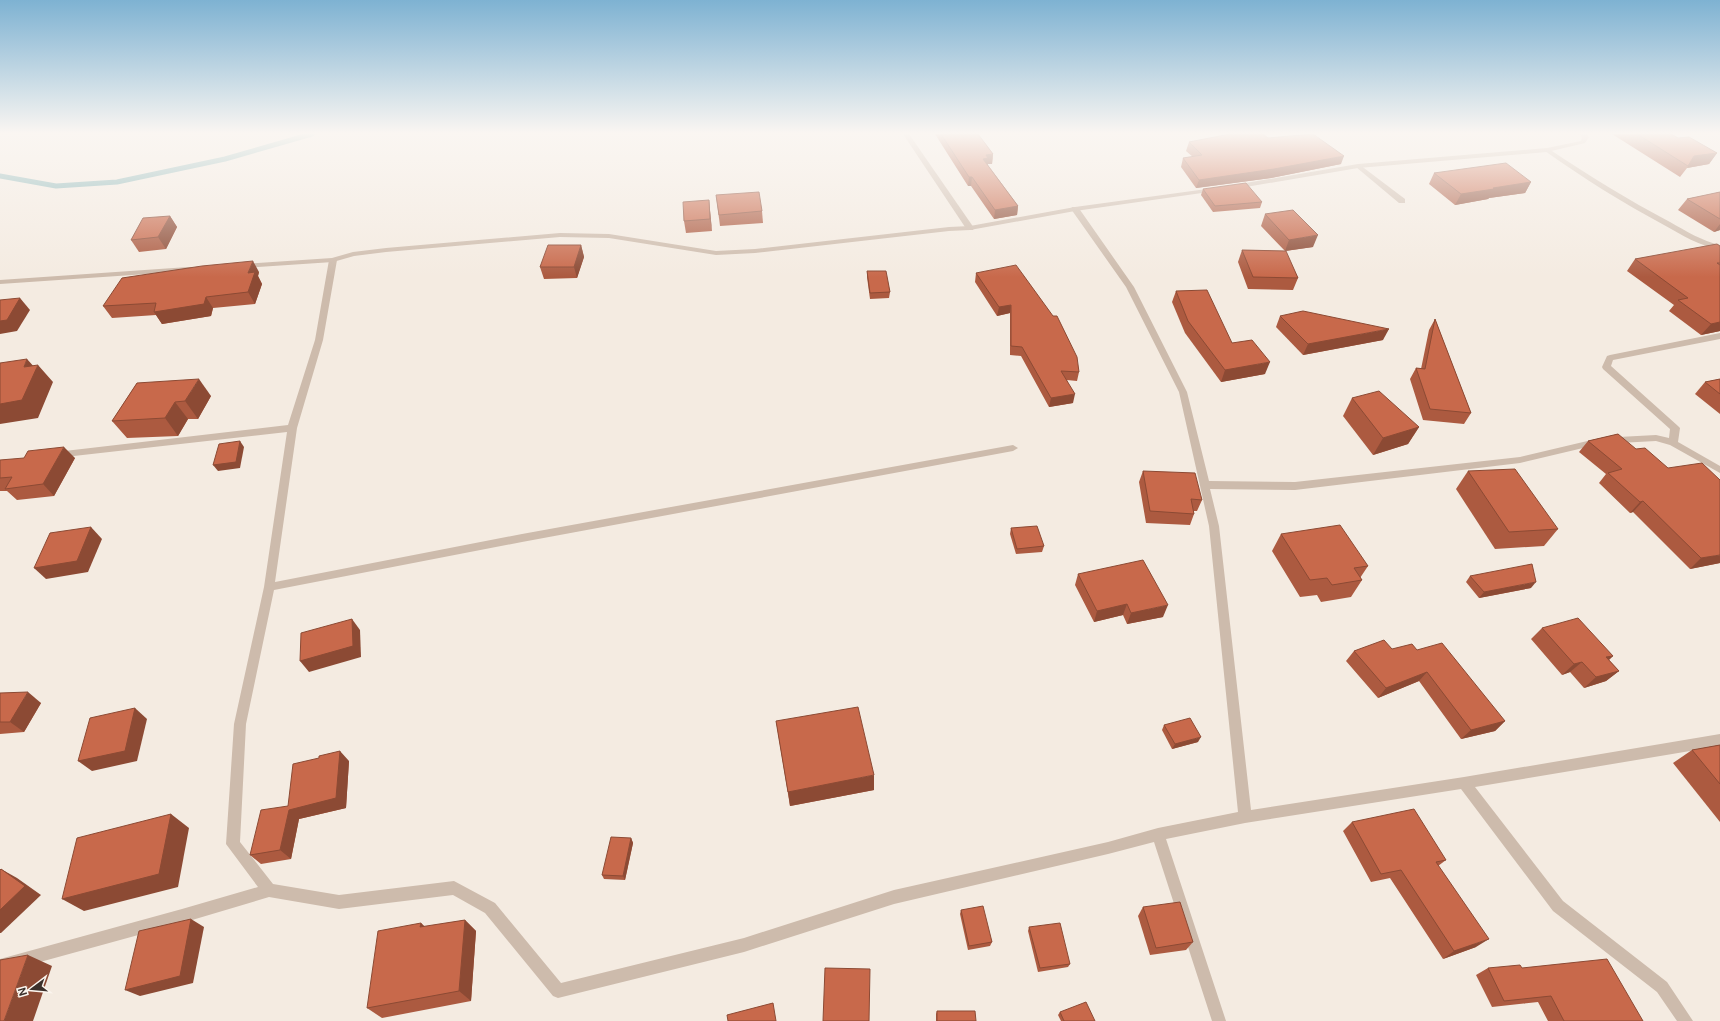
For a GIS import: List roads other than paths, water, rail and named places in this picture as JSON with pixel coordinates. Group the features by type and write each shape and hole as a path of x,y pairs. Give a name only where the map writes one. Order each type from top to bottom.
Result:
{"street":[{"path":"938,182 970,228"},
{"path":"232,266 333,260 353,254 386,250 464,242 560,235 609,236 716,253 755,251 949,228 970,228 1075,209 1268,182"},
{"path":"1377,182 1402,202"},
{"path":"1594,182 1651,216 1709,246 1720,247"},
{"path":"1075,209 1130,287 1183,392 1214,526 1245,817"},
{"path":"269,890 233,844 240,724 269,587 292,428 319,340 333,260"},
{"path":"0,282 193,269"},
{"path":"1673,443 1675,428 1606,368 1610,358 1720,336"},
{"path":"49,455 292,428"},
{"path":"1204,485 1295,486 1520,460 1600,441 1656,438 1673,443 1720,470"},
{"path":"269,587 522,538 1013,448"},
{"path":"0,966 182,916 269,890 339,902 454,888 490,908 558,991 744,945 894,897 1108,848 1158,834 1245,817 1464,783 1720,740"},
{"path":"1464,783 1558,906 1662,987 1686,1021"},
{"path":"1158,834 1219,1021"}],"waterway":[{"path":"32,182 56,186 119,182"}]}
